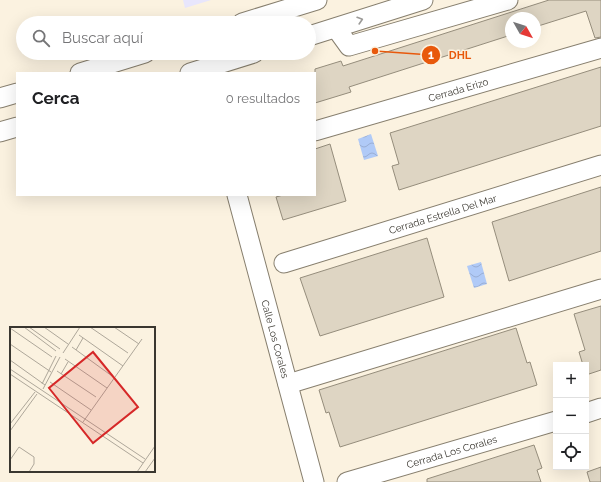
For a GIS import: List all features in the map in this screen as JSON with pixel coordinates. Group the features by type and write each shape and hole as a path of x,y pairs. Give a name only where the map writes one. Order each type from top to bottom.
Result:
{"street":[{"path":"265,16 317,0"},
{"path":"316,34 423,0"},
{"path":"336,28 349,46 508,0"},
{"name":"Cerrada Erizo","path":"316,130 601,48"},
{"path":"83,72 122,60"},
{"path":"199,67 226,60"},
{"path":"0,98 16,93"},
{"path":"0,132 16,127"},
{"name":"Cerrada Estrella Del Mar","path":"284,263 601,165"},
{"name":"Calle Los Corales","path":"237,196 314,482"},
{"path":"288,384 601,289"},
{"path":"589,411 601,408"},
{"name":"Cerrada Los Corales","path":"347,482 553,422"}],"shaded area":[{"path":"183,0 211,0 185,8"}],"water":[{"path":"371,134 378,156 364,160 358,139"},
{"path":"481,262 487,284 474,288 467,266"}],"building":[{"path":"549,0 601,0 601,37 595,38 586,11 541,25 541,12 512,12"},
{"path":"505,14 505,37 349,87 351,92 316,103 315,69 341,61 343,66"},
{"path":"601,67 601,126 399,190 392,166 399,164 390,133"},
{"path":"330,144 346,201 283,220 276,197 316,196 316,149"},
{"path":"601,187 601,251 509,281 492,222"},
{"path":"427,238 444,297 320,336 300,278"},
{"path":"601,306 601,370 589,374 589,362 582,362 579,352 585,350 574,314"},
{"path":"516,328 527,363 530,362 537,385 340,447 329,412 326,413 319,390"},
{"path":"534,445 542,468 537,470 541,482 427,482 427,479"},
{"path":"601,467 601,482 590,482 587,472"}],"place":[{"name":"DHL","path":"375,51"}]}
